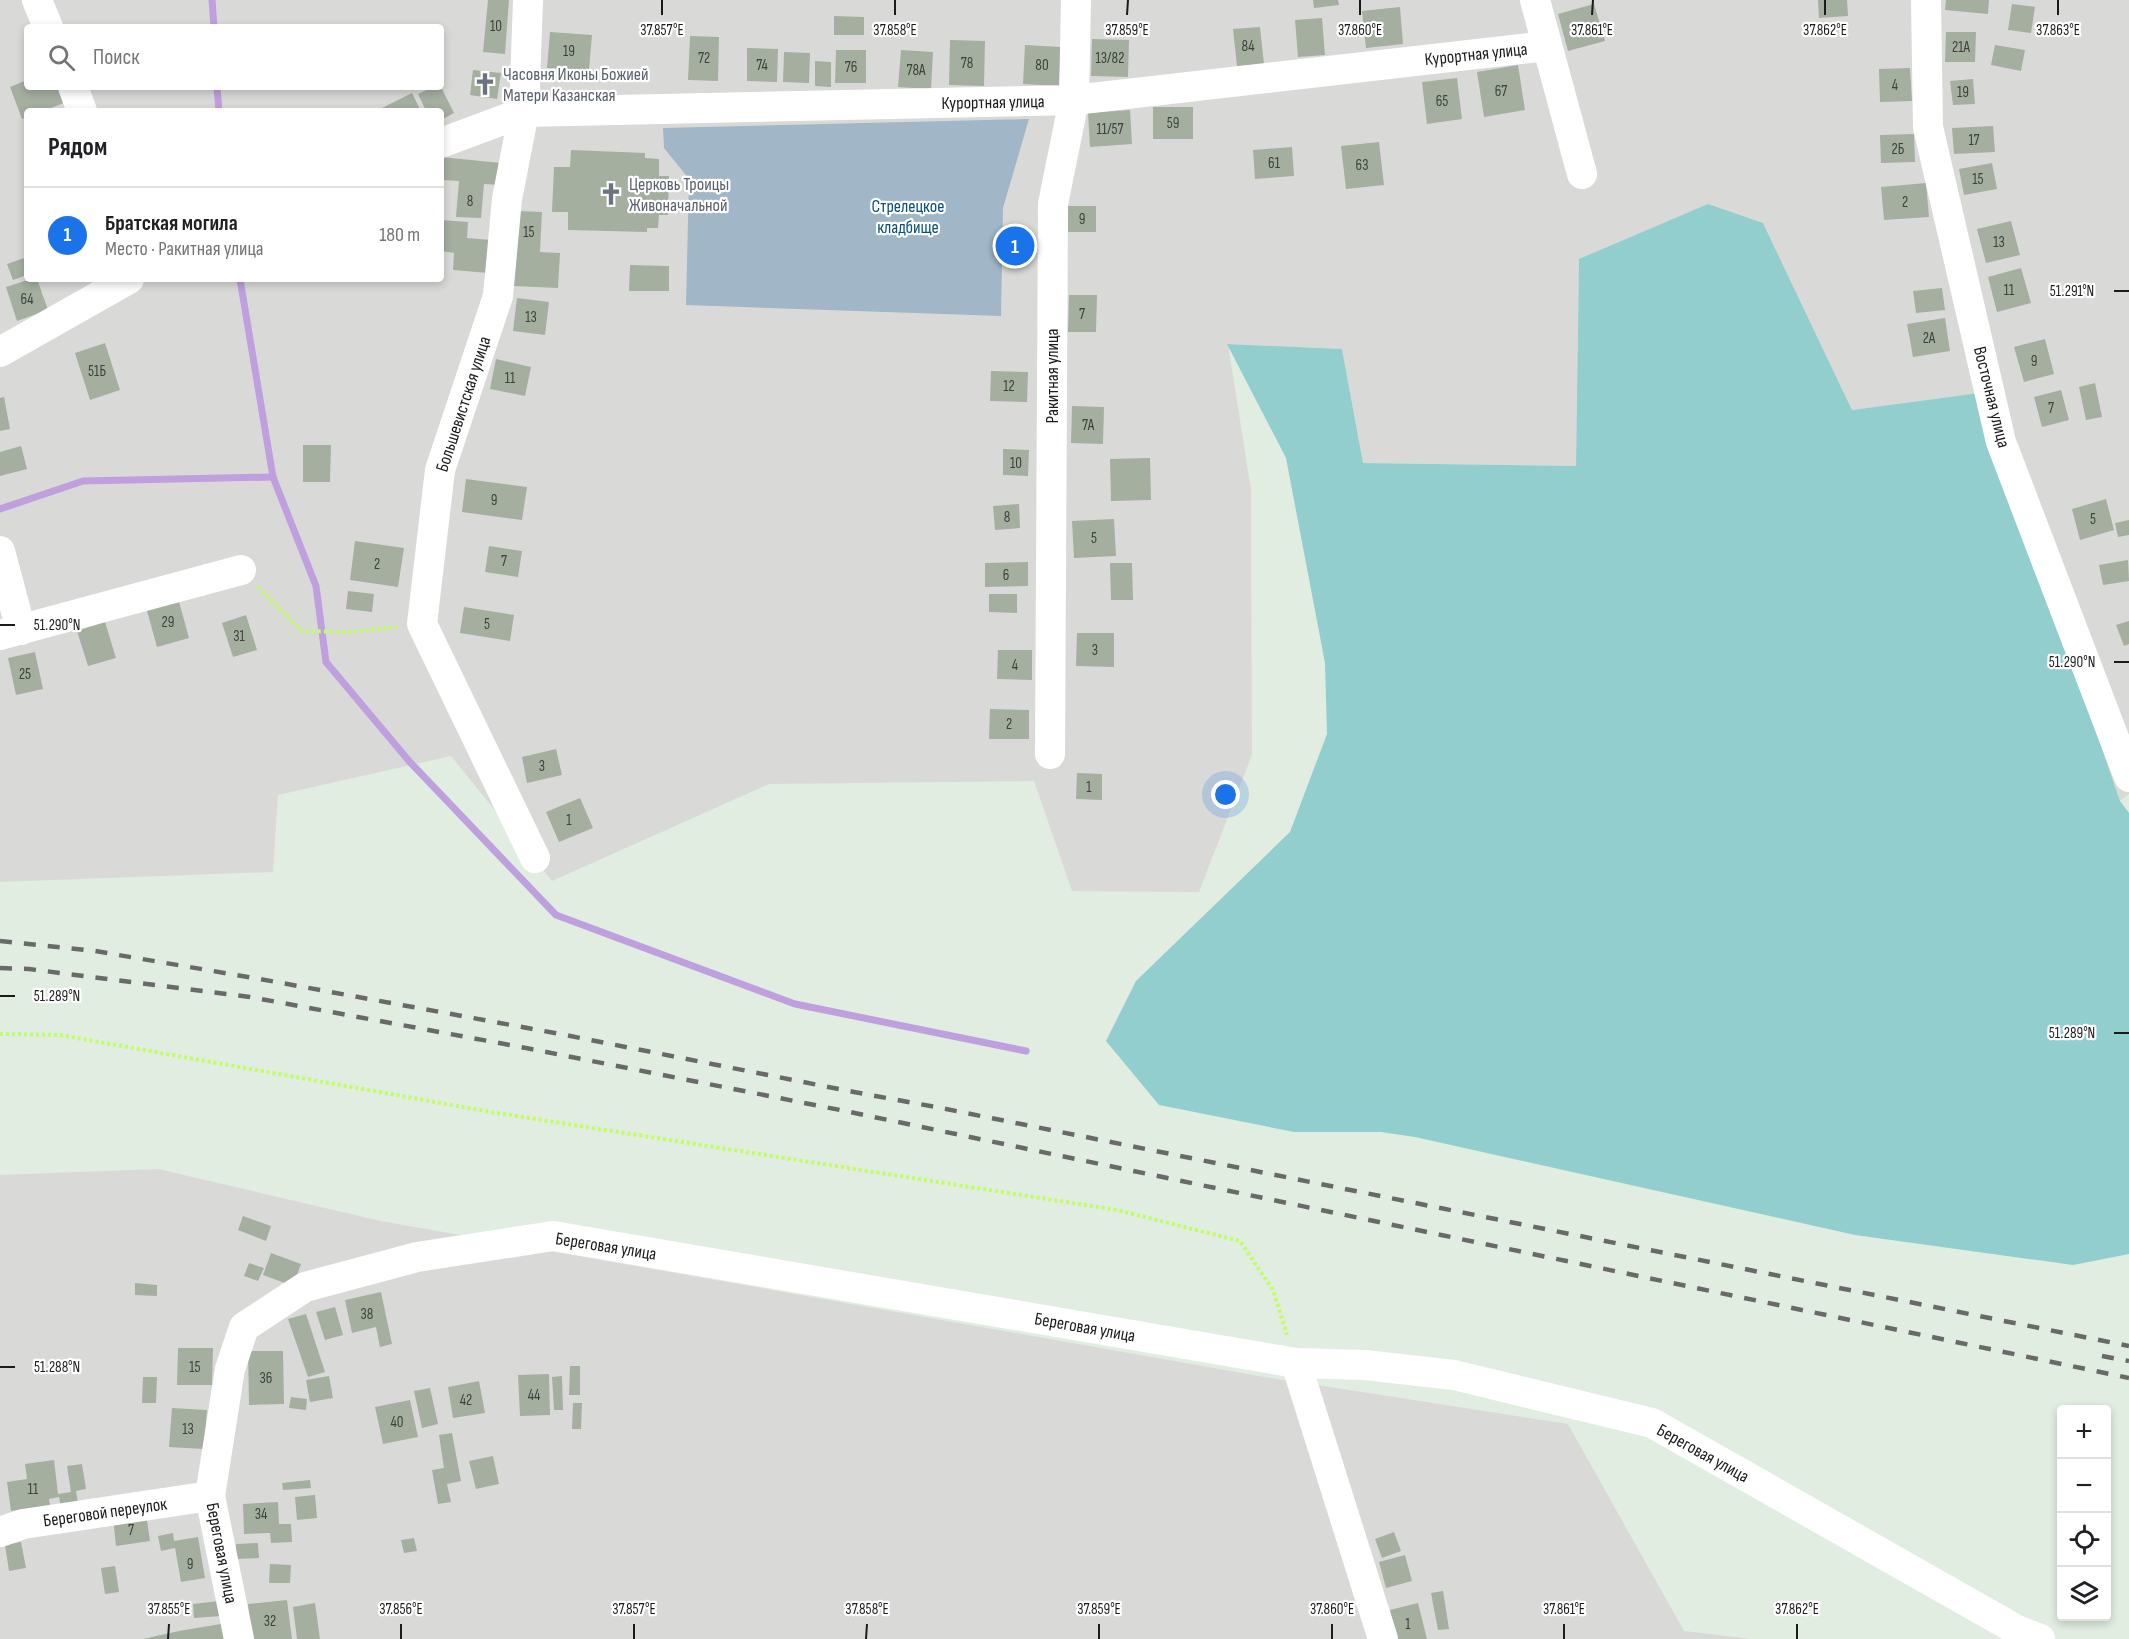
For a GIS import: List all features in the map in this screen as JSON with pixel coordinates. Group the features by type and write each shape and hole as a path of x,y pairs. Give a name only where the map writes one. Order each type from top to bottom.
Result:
{"street":[{"path":"37,0 47,24"},
{"name":"Большевистская улица","path":"422,624 440,470 498,296 507,198 524,112 528,0"},
{"name":"Ракитная улица","path":"1050,754 1053,204 1074,100 1076,0"},
{"path":"1535,0 1582,174"},
{"name":"Восточная улица","path":"1926,0 1928,126 2001,442 2129,777"},
{"name":"Курортная улица","path":"444,143 524,112 1074,100 1547,46"},
{"path":"74,90 81,108"},
{"path":"0,352 124,282"},
{"path":"0,551 11,633 241,570"},
{"path":"422,624 535,858"},
{"name":"Береговая улица","path":"239,1639 210,1496 230,1369 244,1327 305,1287 417,1257 552,1236 1296,1364 1365,1365 1454,1375 1652,1424 2007,1624 2040,1639"},
{"path":"1296,1364 1383,1639"},
{"name":"Береговой переулок","path":"0,1532 23,1524 210,1496"}],"path":[{"path":"241,570 302,631 350,632 422,624"},
{"path":"0,1034 60,1035 497,1113 1117,1210 1240,1241 1273,1290 1296,1364"}],"shaded area":[{"path":"0,0 2129,0 2129,794 2120,801 1979,393 1852,410 1763,223 1579,259 1576,466 1363,463 1342,349 1228,344 1251,490 1252,755 1199,892 1072,891 1034,781 769,784 552,881 451,756 278,795 273,872 0,882"},
{"path":"1708,204 1763,223 1852,410 1979,393 2120,801 2129,813 2129,1254 2073,1265 1855,1235 1415,1137 1381,1132 1294,1132 1159,1105 1106,1041 1136,981 1290,832 1327,734 1325,663 1286,458 1227,344 1342,349 1363,463 1576,466 1579,259"},
{"path":"158,1169 381,1221 1259,1376 1568,1424 1684,1631 1752,1639 0,1639 0,1175"}],"green space":[{"name":"Стрелецкое кладбище","path":"1029,119 1003,208 1001,316 686,305 689,179 664,148 663,128"}],"building":[{"path":"488,0 509,0 505,54 483,52"},
{"path":"1313,0 1338,0 1339,5 1314,8"},
{"path":"1818,0 1847,0 1848,16 1819,18"},
{"path":"1946,0 1989,0 1988,14 1945,10"},
{"path":"1594,4 1605,41 1568,51 1558,14"},
{"path":"2012,4 2035,7 2031,33 2008,30"},
{"path":"1400,7 1403,44 1366,48 1362,11"},
{"path":"834,16 864,17 864,35 834,35"},
{"path":"1322,18 1325,55 1298,57 1295,20"},
{"path":"1260,27 1264,64 1237,66 1233,29"},
{"path":"550,32 592,35 589,70 547,68"},
{"path":"1946,32 1976,32 1975,62 1945,62"},
{"path":"690,36 719,37 718,81 688,80"},
{"path":"1092,39 1129,40 1128,77 1091,76"},
{"path":"950,40 985,41 984,86 949,85"},
{"path":"1025,45 1061,47 1059,86 1023,84"},
{"path":"1995,45 2025,50 2021,71 1991,65"},
{"path":"747,48 778,49 777,82 747,81"},
{"path":"836,50 866,50 866,83 835,83"},
{"path":"901,50 933,52 931,89 898,87"},
{"path":"784,52 810,53 809,83 783,82"},
{"path":"815,61 831,62 831,87 815,86"},
{"path":"1518,65 1525,110 1484,117 1477,72"},
{"path":"1910,68 1912,101 1880,102 1879,69"},
{"name":"Часовня Иконы Божией Матери Казанская","path":"473,70 501,73 497,99 470,95"},
{"path":"1457,78 1462,119 1427,124 1422,82"},
{"path":"1973,79 1975,104 1953,105 1950,81"},
{"path":"24,81 24,90 64,90 69,101 51,108 24,108 24,118 22,119 10,87"},
{"path":"427,90 442,90 454,113 444,118 444,108 425,108 418,94"},
{"path":"412,93 420,108 382,108"},
{"path":"1153,107 1193,107 1193,139 1153,139"},
{"path":"1130,110 1132,144 1090,147 1088,113"},
{"path":"1993,126 1995,152 1954,154 1952,128"},
{"path":"1914,134 1915,162 1881,163 1880,135"},
{"path":"1379,142 1384,185 1346,189 1341,146"},
{"path":"1292,147 1294,176 1255,179 1253,150"},
{"name":"Церковь Троицы Живоначальной","path":"571,150 645,153 645,158 659,159 659,176 669,176 668,215 659,215 658,228 647,228 647,232 568,230 568,212 552,212 554,167 570,167"},
{"path":"444,157 501,163 499,185 484,184 481,218 456,217 459,181 444,180"},
{"path":"1992,163 1997,189 1964,195 1959,169"},
{"path":"1926,183 1929,217 1884,220 1881,187"},
{"path":"1068,206 1096,206 1096,232 1068,232"},
{"path":"517,211 542,212 540,252 560,253 558,288 513,286"},
{"path":"444,220 468,222 467,238 491,240 488,273 453,270 454,253 444,251"},
{"path":"2011,221 2020,255 1986,263 1977,229"},
{"path":"24,258 24,276 13,280 7,264"},
{"path":"630,265 669,266 669,291 629,291"},
{"path":"2021,268 2031,303 1997,312 1988,277"},
{"path":"24,281 38,282 48,310 17,321 6,287"},
{"path":"1942,288 1945,310 1916,313 1913,291"},
{"path":"1069,295 1097,295 1096,332 1068,332"},
{"path":"517,298 549,302 545,335 513,331"},
{"path":"1945,318 1950,351 1913,357 1907,324"},
{"path":"2045,339 2054,374 2024,382 2014,347"},
{"path":"105,343 120,390 90,400 75,353"},
{"path":"496,359 531,367 525,396 490,389"},
{"path":"991,371 1028,372 1027,402 990,401"},
{"path":"2095,383 2102,417 2086,420 2079,387"},
{"path":"2061,390 2069,420 2042,427 2034,397"},
{"path":"4,397 10,429 0,431 0,398"},
{"path":"1072,406 1104,407 1103,444 1071,443"},
{"path":"303,445 331,445 330,482 303,482"},
{"path":"21,446 27,469 0,476 0,452"},
{"path":"1003,449 1029,450 1028,476 1003,475"},
{"path":"1150,458 1151,500 1111,501 1110,459"},
{"path":"466,479 527,487 522,520 462,512"},
{"path":"2106,499 2114,530 2080,540 2072,509"},
{"path":"1019,504 1020,528 995,530 993,506"},
{"path":"1114,519 1116,556 1074,558 1072,521"},
{"path":"2129,520 2129,535 2118,537 2115,523"},
{"path":"355,541 404,548 398,587 350,580"},
{"path":"489,546 522,551 518,577 485,572"},
{"path":"2128,560 2129,581 2103,585 2099,565"},
{"path":"1028,562 1028,586 985,587 985,563"},
{"path":"1110,563 1132,563 1133,600 1111,600"},
{"path":"348,591 374,594 372,612 346,609"},
{"path":"989,594 1017,594 1017,613 989,612"},
{"path":"178,598 189,638 157,647 146,607"},
{"path":"464,607 514,615 510,641 460,633"},
{"path":"246,615 257,650 233,657 222,623"},
{"path":"2129,621 2129,644 2124,646 2116,625"},
{"path":"105,622 116,658 88,666 77,631"},
{"path":"1077,633 1114,633 1114,667 1076,666"},
{"path":"998,650 1032,650 1032,680 997,679"},
{"path":"35,652 43,689 16,695 8,658"},
{"path":"990,709 1029,710 1029,739 989,739"},
{"path":"556,749 562,775 527,783 522,757"},
{"path":"1077,773 1102,774 1102,800 1076,799"},
{"path":"580,798 593,828 559,842 546,812"},
{"path":"243,1216 271,1226 266,1241 238,1230"},
{"path":"271,1253 301,1264 293,1286 263,1275"},
{"path":"249,1263 264,1268 258,1281 244,1276"},
{"path":"135,1283 157,1285 157,1296 135,1295"},
{"path":"381,1292 392,1344 380,1347 376,1327 352,1333 345,1300"},
{"path":"335,1307 343,1335 325,1340 316,1312"},
{"path":"306,1314 325,1372 308,1377 288,1319"},
{"path":"178,1348 213,1348 212,1385 177,1385"},
{"path":"248,1351 283,1351 284,1404 249,1405"},
{"path":"570,1366 580,1366 580,1395 569,1395"},
{"path":"549,1374 550,1415 520,1416 518,1375"},
{"path":"329,1376 333,1398 310,1402 306,1380"},
{"path":"562,1376 563,1410 554,1410 552,1377"},
{"path":"143,1377 157,1377 156,1403 142,1403"},
{"path":"479,1381 485,1413 453,1418 448,1387"},
{"path":"430,1388 438,1424 422,1428 414,1391"},
{"path":"291,1397 307,1399 306,1410 289,1408"},
{"path":"410,1400 418,1437 383,1444 375,1407"},
{"path":"573,1403 582,1403 581,1429 572,1429"},
{"path":"172,1408 207,1410 204,1449 169,1447"},
{"path":"452,1433 461,1481 447,1484 451,1502 438,1504 432,1470 444,1468 439,1435"},
{"path":"493,1456 499,1484 476,1489 469,1461"},
{"path":"54,1460 58,1494 71,1492 67,1466 82,1464 86,1489 76,1491 79,1509 62,1513 59,1497 49,1499 50,1506 11,1511 7,1482 27,1479 25,1464"},
{"path":"310,1480 311,1488 283,1490 282,1483"},
{"path":"315,1495 317,1518 297,1520 295,1497"},
{"path":"278,1502 279,1524 291,1524 292,1542 271,1543 270,1533 244,1534 243,1504"},
{"path":"146,1513 150,1541 116,1546 113,1518"},
{"path":"1394,1532 1401,1551 1382,1558 1375,1539"},
{"path":"173,1533 174,1541 198,1537 205,1578 181,1582 175,1548 161,1551 158,1536"},
{"path":"414,1538 417,1551 404,1553 401,1540"},
{"path":"21,1542 26,1568 9,1571 5,1545"},
{"path":"258,1543 259,1558 236,1559 236,1544"},
{"path":"1405,1555 1412,1581 1386,1588 1379,1562"},
{"path":"270,1564 291,1565 290,1583 269,1583"},
{"path":"115,1566 119,1592 105,1594 101,1568"},
{"path":"1443,1591 1449,1629 1438,1630 1431,1593"},
{"path":"287,1600 292,1639 251,1639 248,1604"},
{"path":"219,1601 221,1616 194,1618 193,1604"},
{"path":"315,1603 320,1639 297,1639 293,1607"},
{"path":"1418,1603 1427,1639 1397,1639 1390,1610"},
{"path":"221,1624 224,1639 143,1639 179,1631"}],"waterway":[{"path":"212,0 214,24"},
{"path":"217,90 219,108"},
{"path":"240,282 273,477 316,586 326,662 409,761 556,915 795,1004 1026,1051"},
{"path":"0,509 83,481 273,477"}],"railway":[{"path":"0,941 95,951 560,1034 2129,1346"},
{"path":"0,968 29,969 250,997 526,1048 845,1111 2129,1378"},
{"path":"2102,1356 2129,1361"}],"place":[{"name":"Часовня Иконы Божией Матери Казанская","path":"485,84"},
{"name":"Церковь Троицы Живоначальной","path":"611,194"},
{"name":"Братская могила","path":"1015,246"}]}
